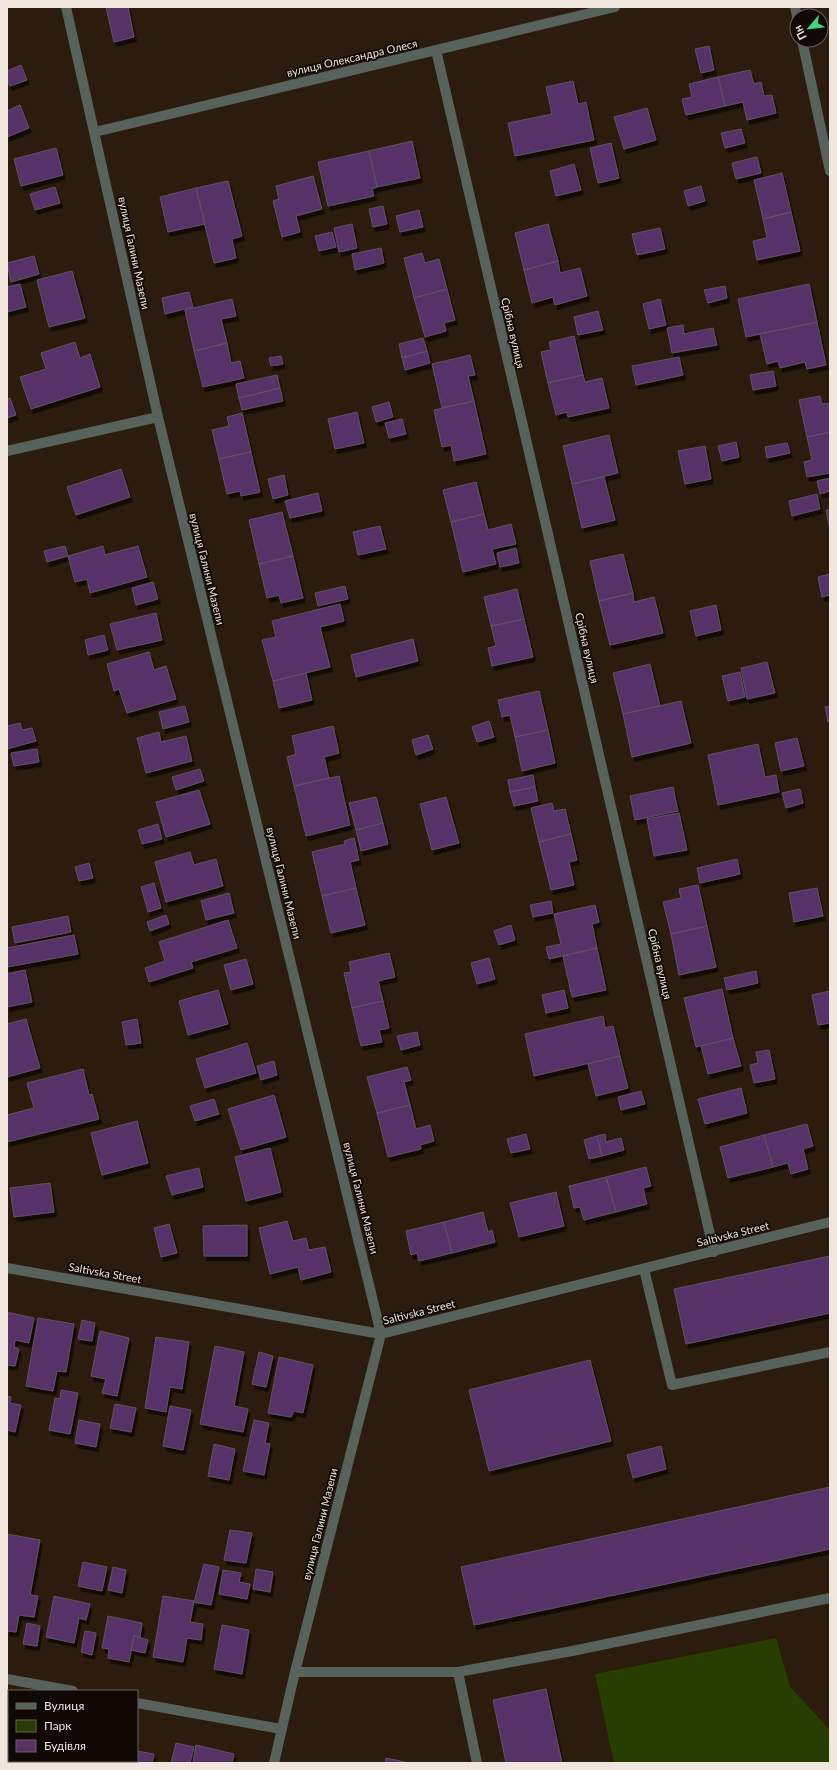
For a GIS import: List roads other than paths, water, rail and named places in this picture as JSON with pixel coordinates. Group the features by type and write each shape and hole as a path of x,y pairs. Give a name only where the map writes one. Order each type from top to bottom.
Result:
{"street":[{"name":"вулиця Галини Мазепи","path":"66,7 158,417 381,1334 295,1672 274,1763"},
{"name":"вулиця Олександра Олеся","path":"95,132 615,7"},
{"path":"804,48 830,171"},
{"name":"Срібна вулиця","path":"436,50 714,1252"},
{"path":"7,451 158,417"},
{"name":"Saltivska Street","path":"7,1268 381,1334 830,1222"},
{"path":"644,1269 672,1385 830,1352"},
{"path":"295,1672 458,1672 572,1651 830,1598"},
{"path":"458,1672 477,1763"},
{"path":"7,1679 68,1690"},
{"path":"138,1703 281,1729"}]}
